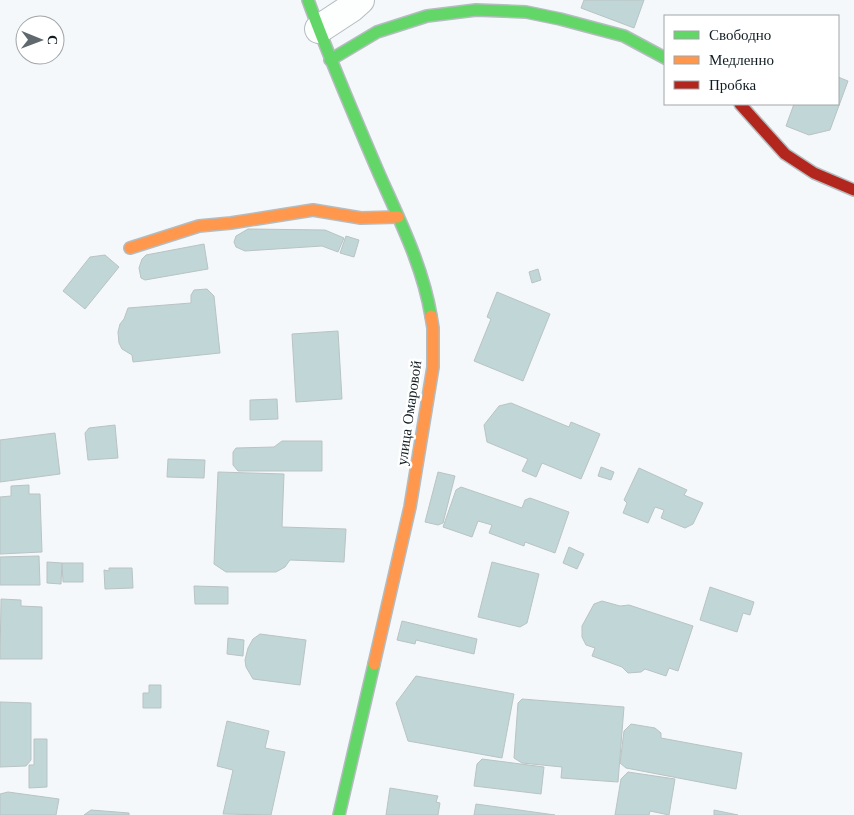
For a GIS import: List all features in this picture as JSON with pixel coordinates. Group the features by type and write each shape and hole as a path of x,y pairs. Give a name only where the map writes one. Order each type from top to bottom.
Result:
{"street":[{"name":"улица Омаровой","path":"308,0 330,60 398,217 427,293 433,328 433,367 410,507 339,815"},
{"path":"319,29 360,0"},
{"path":"330,60 377,32 426,16 476,10 526,12 560,19 624,36 664,57"},
{"path":"741,105 785,154 814,173 854,190"},
{"path":"130,248 199,226 313,210 361,218 398,217"}],"building":[{"path":"584,0 644,0 634,28 581,8"},
{"path":"839,77 848,81 830,130 809,135 786,126 794,105 839,105"},
{"path":"248,229 325,230 344,238 338,252 322,246 245,251 236,247 234,242 236,236"},
{"path":"346,236 359,240 354,257 340,253"},
{"path":"204,244 208,269 145,280 141,278 139,268 142,259 146,255"},
{"path":"105,255 119,267 85,309 63,291 90,257"},
{"path":"538,269 541,280 532,283 529,272"},
{"path":"207,289 214,296 220,353 133,362 132,355 122,349 119,343 118,332 128,308 191,303 191,295 194,290"},
{"path":"497,292 550,314 523,381 474,361 491,319 487,317"},
{"path":"338,331 342,399 296,402 292,334"},
{"path":"277,399 278,419 250,420 250,400"},
{"path":"511,403 569,427 571,422 600,434 581,479 542,463 536,477 522,471 528,459 487,442 484,425 499,406"},
{"path":"115,425 118,458 88,460 85,433 89,428"},
{"path":"55,433 60,474 0,482 0,440"},
{"path":"282,441 322,441 322,471 238,471 233,465 233,452 236,448 274,447"},
{"path":"168,459 205,460 204,478 167,477"},
{"path":"601,467 614,472 611,480 598,476"},
{"path":"639,468 687,490 684,495 703,503 693,524 685,528 661,518 664,510 655,507 648,523 623,513 627,503 624,500"},
{"path":"218,472 284,474 282,527 346,529 344,562 290,560 285,567 276,572 226,572 214,564"},
{"path":"438,472 455,476 443,523 438,525 425,522"},
{"path":"29,485 29,494 40,494 42,552 0,554 0,497 11,496 11,486"},
{"path":"461,487 522,508 525,500 530,498 569,512 555,553 525,542 524,546 489,533 492,525 478,521 472,537 443,527 456,490"},
{"path":"569,547 584,554 577,569 563,563"},
{"path":"39,556 40,585 0,585 0,557"},
{"path":"47,562 62,563 61,584 47,583"},
{"path":"492,562 539,574 527,623 520,627 478,617"},
{"path":"62,563 83,563 83,582 63,582"},
{"path":"109,568 132,568 133,588 105,589 104,570 109,571"},
{"path":"194,586 228,587 228,604 195,604"},
{"path":"710,587 754,602 750,615 743,613 737,632 700,620"},
{"path":"1,599 21,600 21,606 42,607 42,659 0,659"},
{"path":"602,601 620,606 629,605 693,626 678,671 669,668 666,676 645,669 641,672 628,673 622,667 592,656 595,648 586,645 582,637 582,626 594,604"},
{"path":"402,621 477,639 474,654 416,640 415,644 397,640"},
{"path":"260,634 306,640 300,685 253,679 246,667 245,660 253,639"},
{"path":"228,638 244,640 243,656 227,654"},
{"path":"416,676 514,694 502,758 408,741 396,703"},
{"path":"149,685 161,685 161,708 143,708 143,693 149,693"},
{"path":"522,699 624,707 618,782 561,778 562,767 522,763 514,758 518,703"},
{"path":"0,702 31,703 31,760 26,766 0,767"},
{"path":"227,721 269,731 265,748 285,752 271,815 223,814 233,770 217,766"},
{"path":"631,724 655,728 661,733 661,738 742,753 736,789 626,768 620,763 624,731"},
{"path":"34,739 47,739 47,787 29,788 29,765 34,765"},
{"path":"482,759 544,767 541,794 474,786 477,764"},
{"path":"628,772 675,779 669,815 650,811 649,815 615,815 621,779"},
{"path":"390,788 438,796 436,802 440,803 438,815 386,815"},
{"path":"8,792 59,799 56,815 0,815 0,794"},
{"path":"476,804 555,815 474,815"},
{"path":"91,810 129,813 129,815 84,815"},
{"path":"714,810 738,815 714,815"}],"traffic: fast":[{"path":"308,0 343,89 410,244 417,262 431,316"},
{"path":"330,60 377,32 427,16 476,10 526,12 560,19 624,36 664,57"},
{"path":"339,815 374,664"}],"traffic: slow":[{"path":"130,248 199,226 313,210 361,218 398,217"},
{"path":"374,664 410,507 433,367 433,328 431,316"}],"traffic: jam":[{"path":"741,105 785,154 814,173 854,190"}]}
